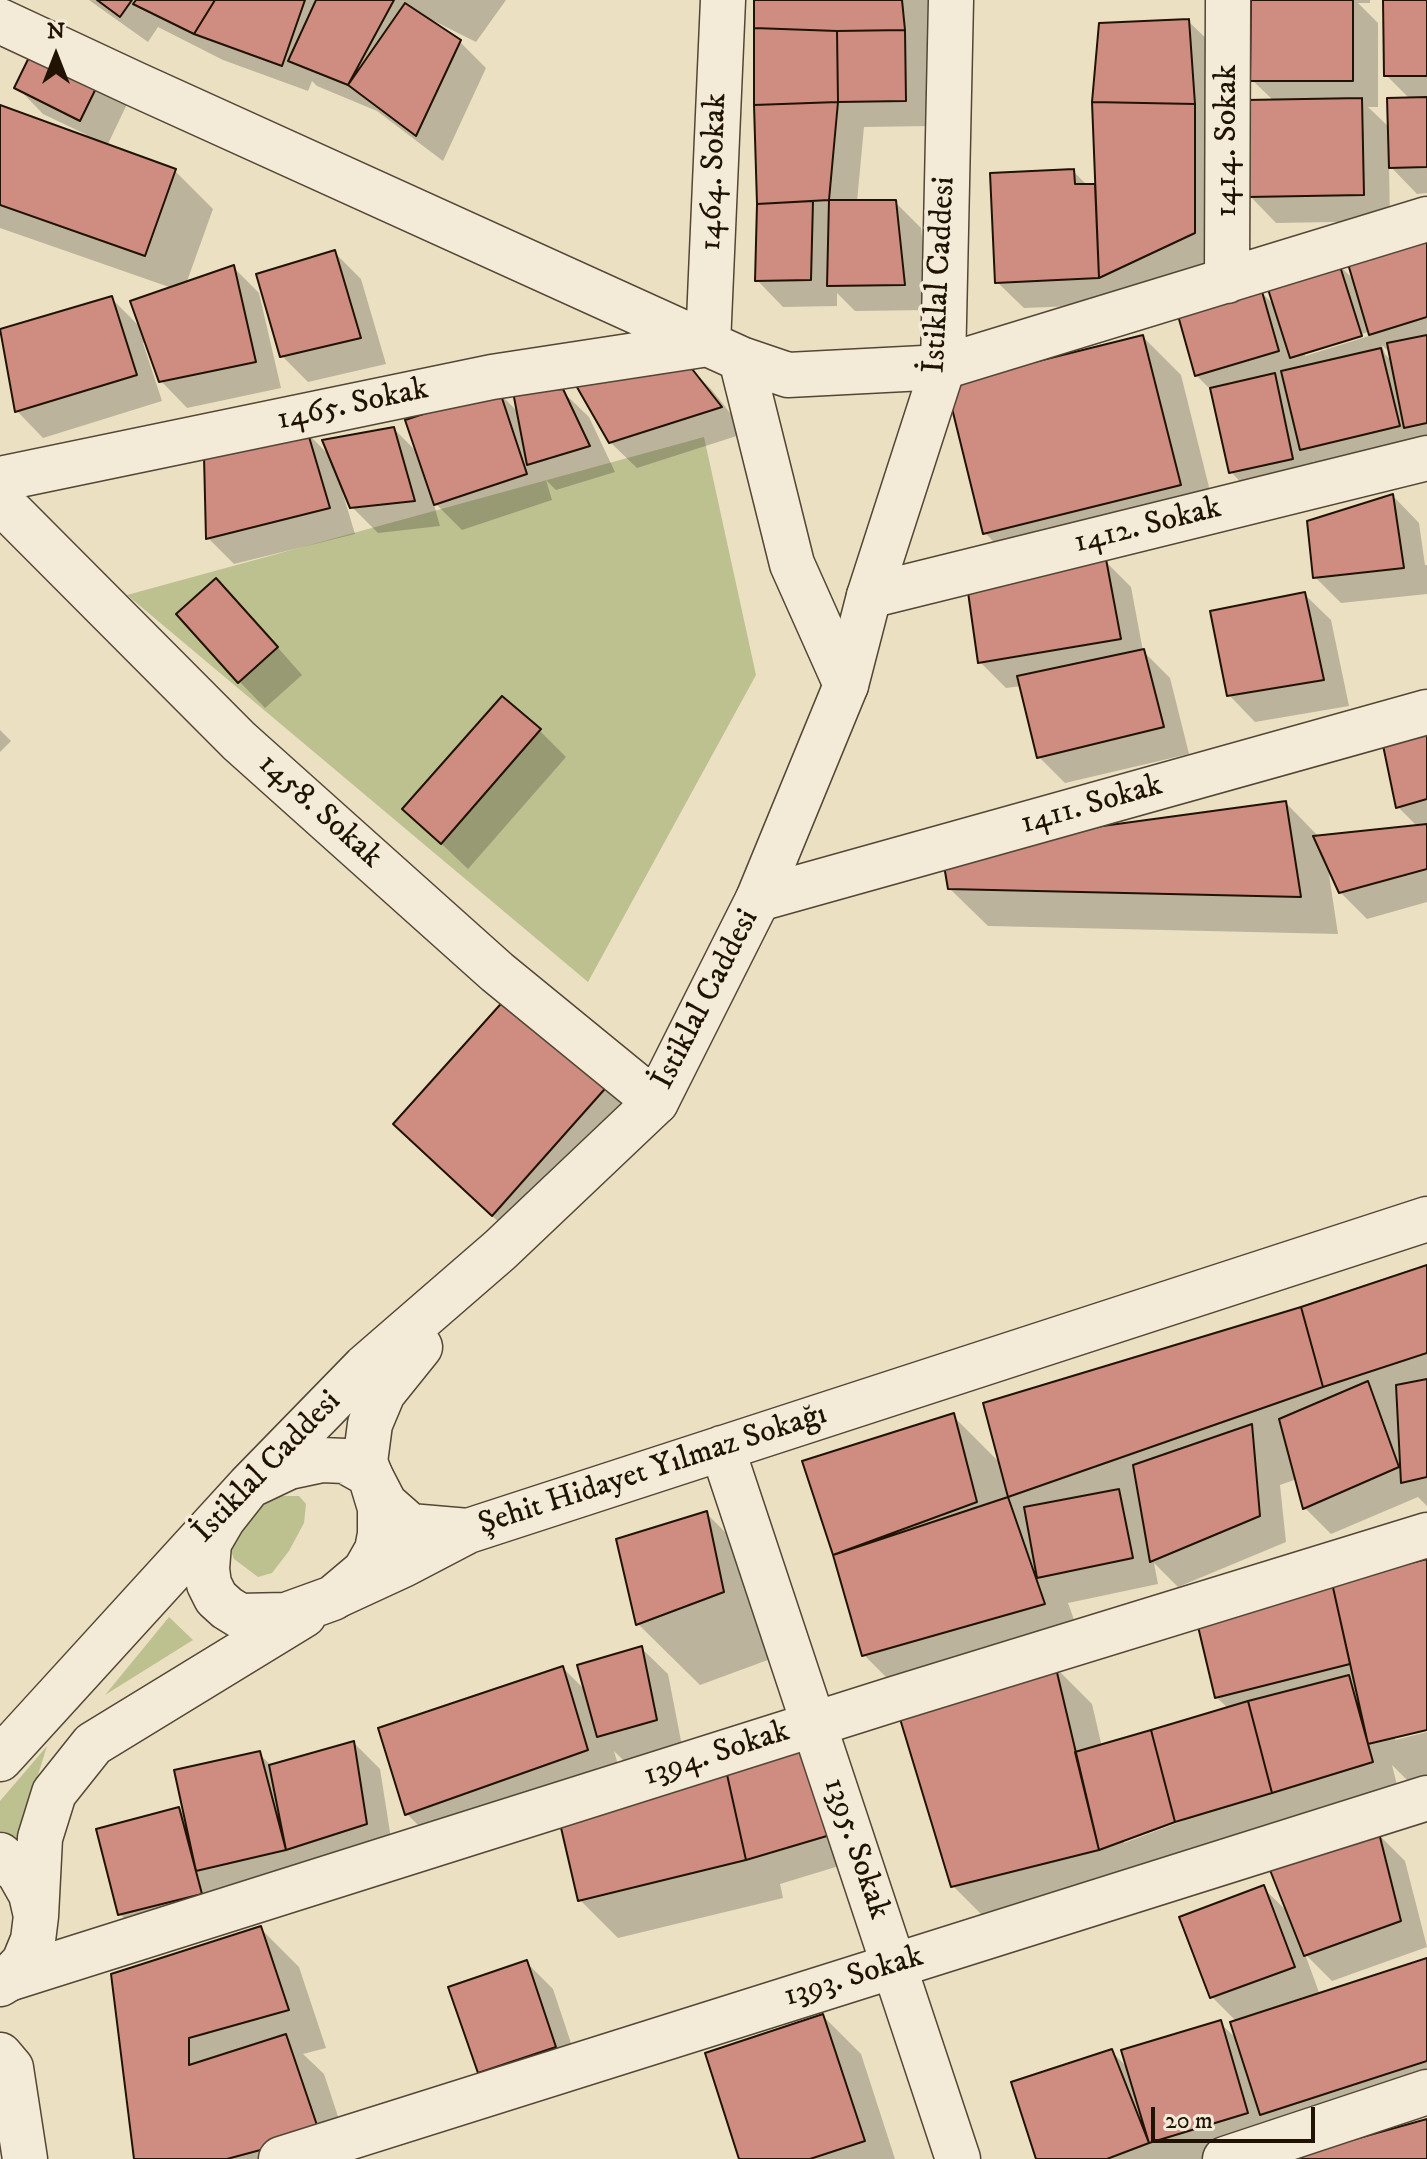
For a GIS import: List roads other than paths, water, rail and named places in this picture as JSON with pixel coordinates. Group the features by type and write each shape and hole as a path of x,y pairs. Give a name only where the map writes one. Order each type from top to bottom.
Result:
{"street":[{"name":"1464. Sokak","path":"723,0 725,352 792,564 846,685"},
{"name":"İstiklal Caddesi","path":"0,1759 249,1486 365,1367 500,1250 656,1102 758,899 846,685 869,596 943,367 951,0"},
{"name":"1414. Sokak","path":"1227,281 1228,0"},
{"path":"0,21 725,352 788,375 943,367 1427,219"},
{"name":"1465. Sokak","path":"0,479 492,377 725,352"},
{"name":"1412. Sokak","path":"869,596 1427,458"},
{"name":"1458. Sokak","path":"0,501 239,741 497,972 656,1102"},
{"name":"1411. Sokak","path":"758,899 1427,712"},
{"name":"Şehit Hidayet Yılmaz Sokağı","path":"4,1982 24,1962 33,1940 40,1838 54,1793 93,1744 333,1598 468,1531 1427,1219"},
{"path":"468,1531 410,1526 385,1504 370,1475 345,1461 322,1460 289,1467 249,1486 209,1543 209,1584 216,1598 240,1616 263,1617 286,1615 333,1598 365,1571 377,1550 380,1534 380,1508 370,1475 365,1462 370,1424 383,1393 500,1250"},
{"name":"1395. Sokak","path":"722,1448 958,2159"},
{"name":"1394. Sokak","path":"4,1982 814,1724 1427,1535"},
{"name":"1393. Sokak","path":"281,2159 1427,1798"},
{"path":"0,1855 19,1873 31,1894 36,1916"},
{"path":"0,2055 11,2068 25,2159"},
{"path":"1225,2159 1427,2092"}]}
